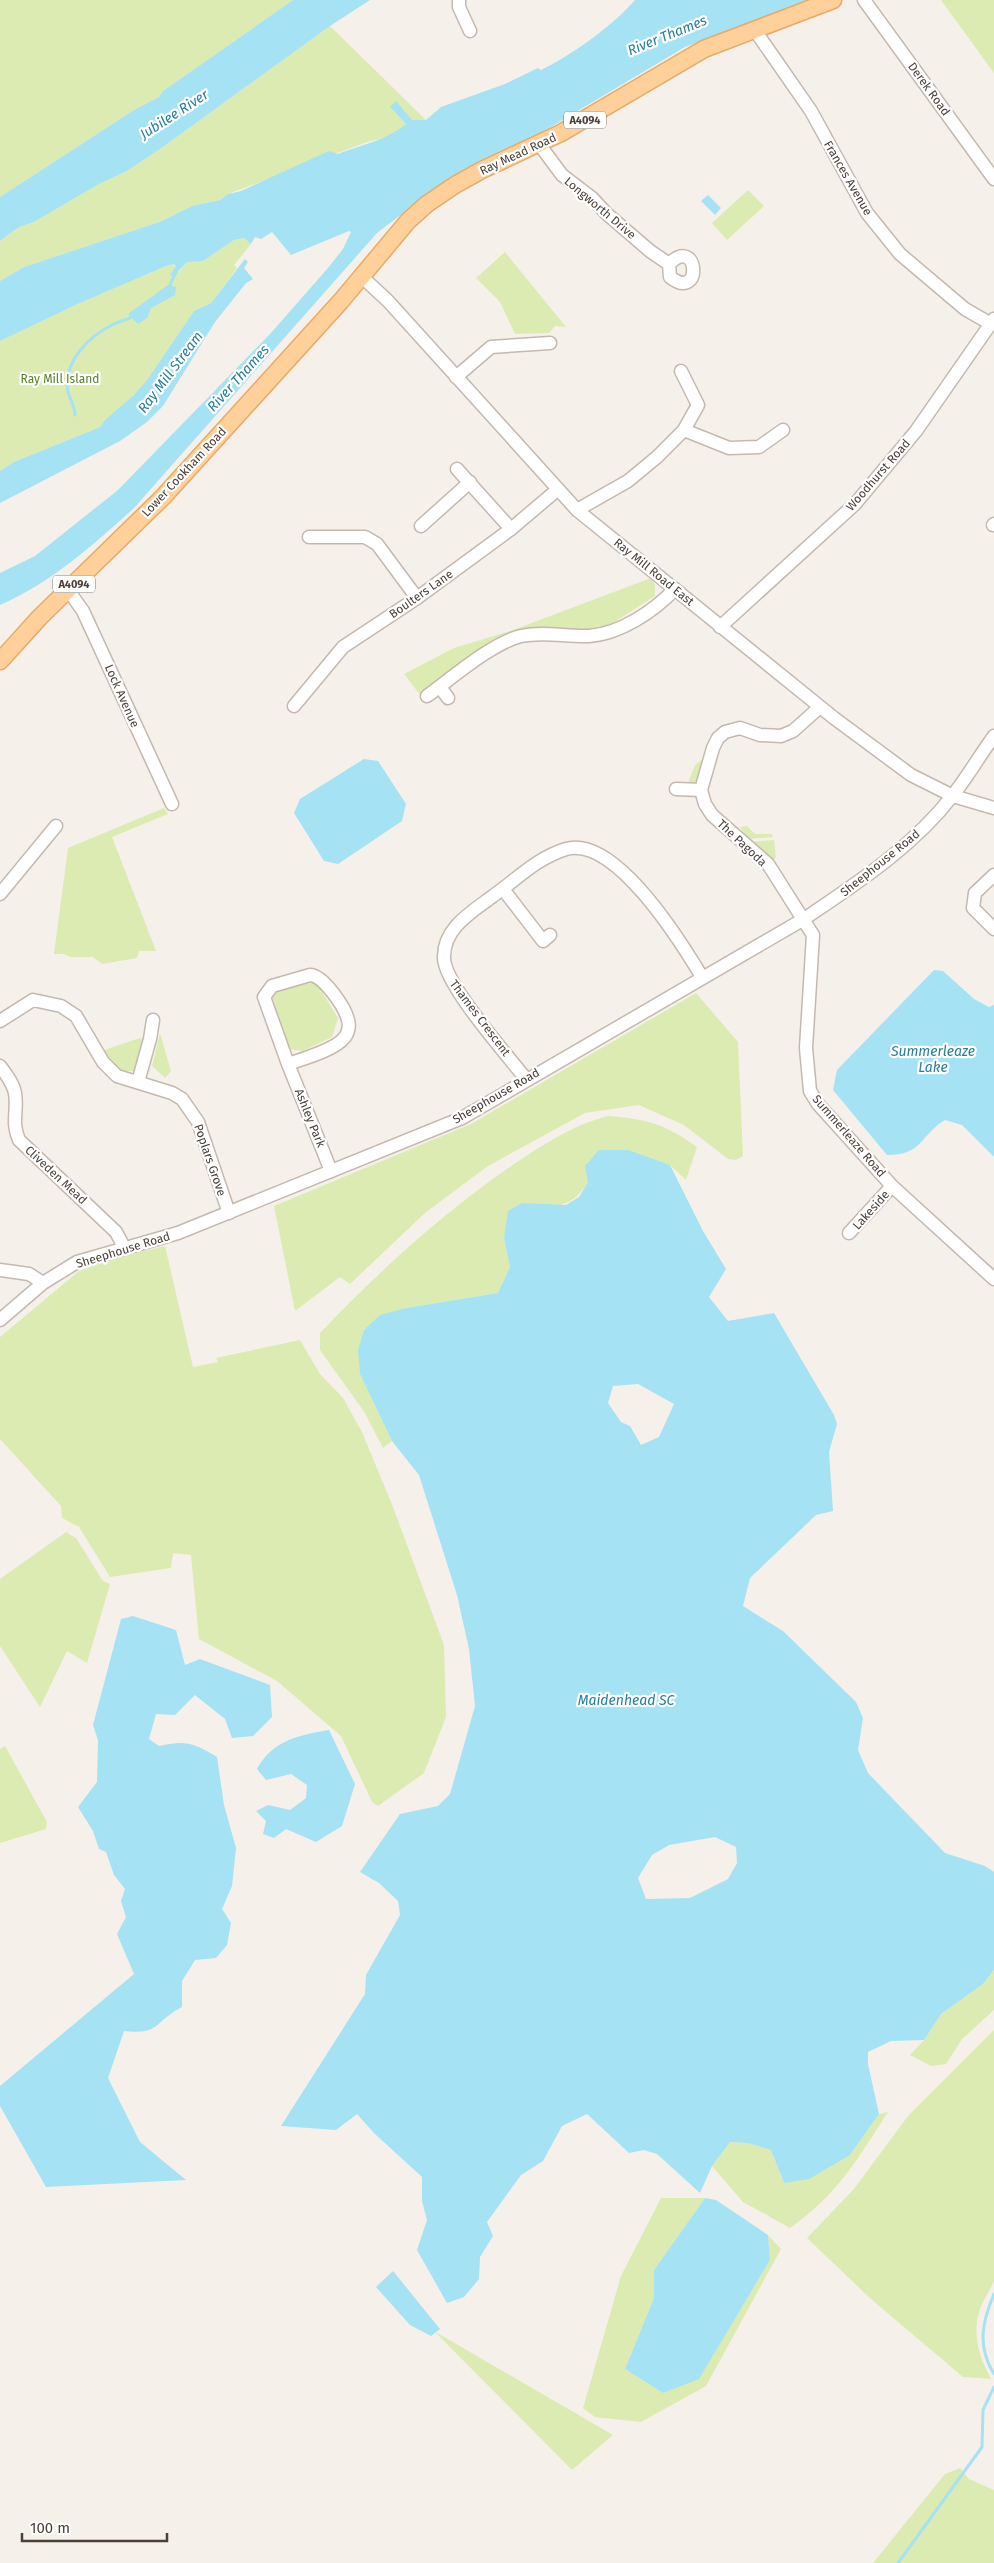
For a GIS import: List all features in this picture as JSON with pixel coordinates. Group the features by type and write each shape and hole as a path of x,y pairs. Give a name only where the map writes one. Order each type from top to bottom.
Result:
{"main road":[{"name":"Ray Mead Road","path":"361,276 408,221 441,194 482,170 539,144 608,107 692,55 754,29 834,0"},
{"name":"Lower Cookham Road","path":"0,660 40,617 177,483 341,301 361,276"}],"street":[{"path":"459,0 459,7 470,30"},
{"name":"Derek Road","path":"864,0 994,179"},
{"name":"Frances Avenue","path":"754,29 811,111 866,213 894,248 965,309 992,322"},
{"name":"Longworth Drive","path":"539,144 562,175 592,198 607,214 650,251 669,264"},
{"name":"Ray Mill Road East","path":"361,276 388,301 577,510 720,627 911,775 953,796 994,808"},
{"name":"Woodhurst Road","path":"720,627 855,504 916,431 992,322"},
{"path":"456,377 491,346 550,344"},
{"path":"577,510 628,481 657,457 684,430 698,405 681,371"},
{"path":"684,430 729,448 759,447 783,430"},
{"path":"457,468 511,529"},
{"path":"421,526 470,482"},
{"name":"Boulters Lane","path":"294,706 343,647 417,598 511,529 557,490"},
{"path":"309,538 365,537 377,544 417,598"},
{"path":"427,696 486,653 519,636 547,633 589,636 616,631 665,600 675,589"},
{"name":"Lock Avenue","path":"68,590 83,611 172,804"},
{"path":"440,687 448,698"},
{"path":"676,789 701,790 713,748 718,738 725,732 740,728 767,736 780,736 793,731 820,706"},
{"name":"Sheephouse Road","path":"0,1320 43,1283 77,1262 178,1233 229,1214 462,1118 526,1079 804,919 855,886 918,834 953,796 994,736"},
{"name":"The Pagoda","path":"701,790 705,804 712,814 768,864 804,919"},
{"path":"0,894 56,826"},
{"name":"Thames Crescent","path":"526,1079 452,984 443,959 448,940 458,922 541,859 568,848 595,852 616,866 656,906 702,977"},
{"path":"994,875 976,893 973,908 994,929"},
{"path":"503,889 547,941"},
{"name":"Summerleaze Road","path":"804,919 813,935 806,1048 810,1090 818,1104 892,1186 994,1279"},
{"name":"Ashley Park","path":"288,1064 338,1044 348,1031 347,1016 327,985 315,975 272,986 264,998 288,1064 332,1171"},
{"name":"Poplars Grove","path":"0,1021 33,1000 61,1006 76,1016 103,1062 117,1076 172,1092 191,1110 229,1214"},
{"path":"138,1082 150,1039 153,1020"},
{"name":"Cliveden Mead","path":"0,1066 10,1080 15,1094 14,1128 19,1140 116,1232 124,1247"},
{"name":"Lakeside","path":"849,1233 892,1186"},
{"path":"0,1270 29,1274 43,1283"}],"green space":[{"path":"0,0 293,0 163,91 159,97 134,110 0,197"},
{"path":"941,0 994,0 994,73"},
{"path":"330,26 426,120 412,120 390,107 406,124 392,136 367,142 228,194 220,200 192,206 162,221 24,267 0,281 0,241 19,227 34,222 99,184 127,171"},
{"path":"748,190 764,206 727,240 712,223"},
{"name":"Ray Mill Island","path":"244,238 251,244 234,265 237,268 211,303 194,311 147,380 125,405 105,420 100,427 14,462 0,471 0,341 80,303 166,266 173,264 176,268 173,273 180,271 187,261 203,261 234,240"},
{"path":"505,252 566,327 555,326 549,333 515,334 500,302 476,278"},
{"path":"651,578 655,585 655,596 602,630 583,631 546,627 511,635 421,696 404,674 454,648 513,630"},
{"path":"707,756 699,785 690,786 688,783 695,765"},
{"path":"164,808 168,814 112,837 156,951 139,951 137,958 102,964 93,957 70,957 64,954 54,954 68,848"},
{"path":"747,826 755,834 772,834 773,837 748,839 740,827"},
{"path":"774,840 776,858 770,861 750,842"},
{"path":"304,980 317,984 338,1018 332,1037 303,1051 289,1049 270,1003 274,992"},
{"path":"696,993 738,1042 743,1156 736,1160 728,1159 684,1125 639,1105 585,1113 488,1166 425,1213 350,1284 340,1277 295,1311 274,1206 471,1124"},
{"path":"160,1033 171,1071 165,1078 152,1066"},
{"path":"140,1038 145,1041 136,1071 121,1071 103,1055 104,1050"},
{"path":"608,1116 655,1124 686,1139 697,1147 686,1180 670,1165 588,1182 574,1198 560,1205 522,1203 504,1238 510,1267 498,1293 406,1308 360,1374 392,1441 383,1448 365,1413 320,1350 320,1333 414,1242 490,1181 560,1135 583,1124"},
{"path":"165,1246 193,1367 218,1362 216,1358 300,1340 320,1374 343,1398 362,1432 393,1507 444,1645 446,1717 424,1773 378,1806 372,1802 341,1736 277,1681 199,1639 191,1555 173,1553 171,1568 110,1577 79,1527 62,1518 61,1506 0,1439 0,1337 79,1271 116,1258"},
{"path":"66,1532 76,1538 103,1581 110,1584 87,1663 67,1651 40,1707 0,1646 0,1579"},
{"path":"5,1746 47,1822 46,1829 0,1843 0,1749"},
{"path":"994,1970 994,2010 962,2039 946,2064 931,2066 910,2055 924,2040 941,2014 983,1984"},
{"path":"994,2030 994,2281 979,2312 977,2325 977,2341 981,2357 991,2379 963,2377 871,2299 807,2238 854,2189 908,2116"},
{"path":"888,2112 856,2161 834,2189 807,2215 790,2228 743,2202 712,2166 730,2142 748,2143 771,2150 784,2183 850,2155 879,2114"},
{"path":"661,2198 705,2198 654,2270 654,2298 625,2369 663,2393 699,2378 770,2260 768,2235 781,2249 706,2386 641,2422 595,2417 583,2408 621,2276"},
{"path":"434,2331 613,2435 572,2470"},
{"path":"960,2468 969,2479 994,2490 994,2563 873,2563 945,2474"}],"water":[{"name":"Jubilee River","path":"293,0 370,0 330,26 127,171 99,184 34,222 19,227 0,241 0,197 134,110 159,97 163,91"},
{"name":"River Thames","path":"635,0 813,0 685,47 539,134 449,178 377,233 134,508 71,562 37,586 0,605 0,573 35,556 118,490 270,334 328,268 343,249 351,232 349,231 291,255 272,232 261,239 255,237 251,244 244,238 234,240 203,261 187,262 174,276 170,275 176,266 173,264 166,266 80,303 0,341 0,281 24,267 162,221 192,206 220,200 228,194 241,191 329,151 338,154 391,134 406,124 390,107 396,101 412,120 426,120 441,107 505,84 538,68 541,70 565,57 591,39 616,19"},
{"path":"708,195 721,208 715,215 701,201"},
{"name":"Ray Mill Stream","path":"245,259 248,262 244,268 253,279 246,283 215,322 163,406 147,422 120,441 0,503 0,471 14,462 100,427 147,380 194,311 211,303"},
{"path":"168,285 176,287 175,295 151,308 147,318 138,324 128,314"},
{"path":"364,759 378,761 406,804 402,821 338,864 324,861 294,813 300,799"},
{"name":"Summerleaze Lake","path":"934,970 943,971 974,999 989,1007 994,1005 994,1157 962,1125 945,1120 930,1132 920,1144 908,1152 887,1155 833,1090 837,1070"},
{"name":"Maidenhead SC","path":"599,1150 628,1150 670,1165 703,1231 726,1269 709,1297 728,1321 774,1313 834,1415 837,1424 829,1452 833,1511 816,1515 750,1578 743,1606 783,1631 856,1702 863,1718 858,1750 868,1773 945,1853 985,1866 994,1872 994,1970 983,1984 941,2014 924,2040 891,2041 868,2052 868,2064 879,2114 850,2155 809,2179 784,2183 771,2150 748,2143 730,2142 712,2166 700,2193 657,2154 644,2150 629,2153 587,2114 562,2126 543,2161 521,2175 487,2222 493,2236 480,2257 479,2279 464,2297 447,2303 417,2250 427,2220 422,2201 422,2177 375,2134 357,2114 336,2130 281,2126 365,1994 366,1975 400,1915 398,1901 379,1883 360,1872 400,1814 438,1806 450,1794 475,1706 469,1649 457,1595 419,1475 392,1441 360,1374 358,1350 364,1330 380,1315 406,1308 498,1293 510,1267 504,1238 508,1211 522,1203 566,1205 579,1197 588,1182 585,1166","holes":["638,1384 674,1404 659,1437 641,1445 630,1426 621,1422 608,1403 613,1386","715,1837 736,1847 737,1863 728,1879 690,1898 646,1899 638,1878 652,1855 669,1845"]},
{"path":"133,1616 176,1630 185,1665 200,1659 270,1685 272,1717 253,1736 232,1738 225,1719 195,1695 175,1715 156,1714 149,1739 159,1746 177,1743 190,1744 217,1757 224,1805 236,1848 232,1886 222,1909 231,1923 227,1945 216,1958 195,1960 182,1981 182,2007 151,2029 136,2032 124,2031 108,2078 140,2142 186,2180 46,2187 0,2106 0,2086 134,1974 117,1934 126,1917 121,1901 125,1889 114,1875 106,1852 99,1849 93,1831 78,1807 97,1782 98,1740 93,1725 121,1619"},
{"path":"329,1730 355,1784 342,1826 316,1842 286,1829 274,1838 263,1834 266,1821 256,1811 268,1805 290,1810 306,1798 307,1785 291,1774 266,1780 257,1769 263,1759 271,1751 288,1740"},
{"path":"705,2198 716,2200 768,2235 770,2260 699,2379 663,2393 625,2369 654,2298 654,2270"},
{"path":"393,2271 440,2329 431,2336 410,2325 376,2287"}],"waterway":[{"path":"169,287 176,272"},
{"path":"75,415 67,385 68,375 75,357 96,335 134,316"},
{"path":"994,2294 984,2324 983,2334 985,2354 994,2374"},
{"path":"898,2563 982,2447 983,2410 994,2387"}]}
